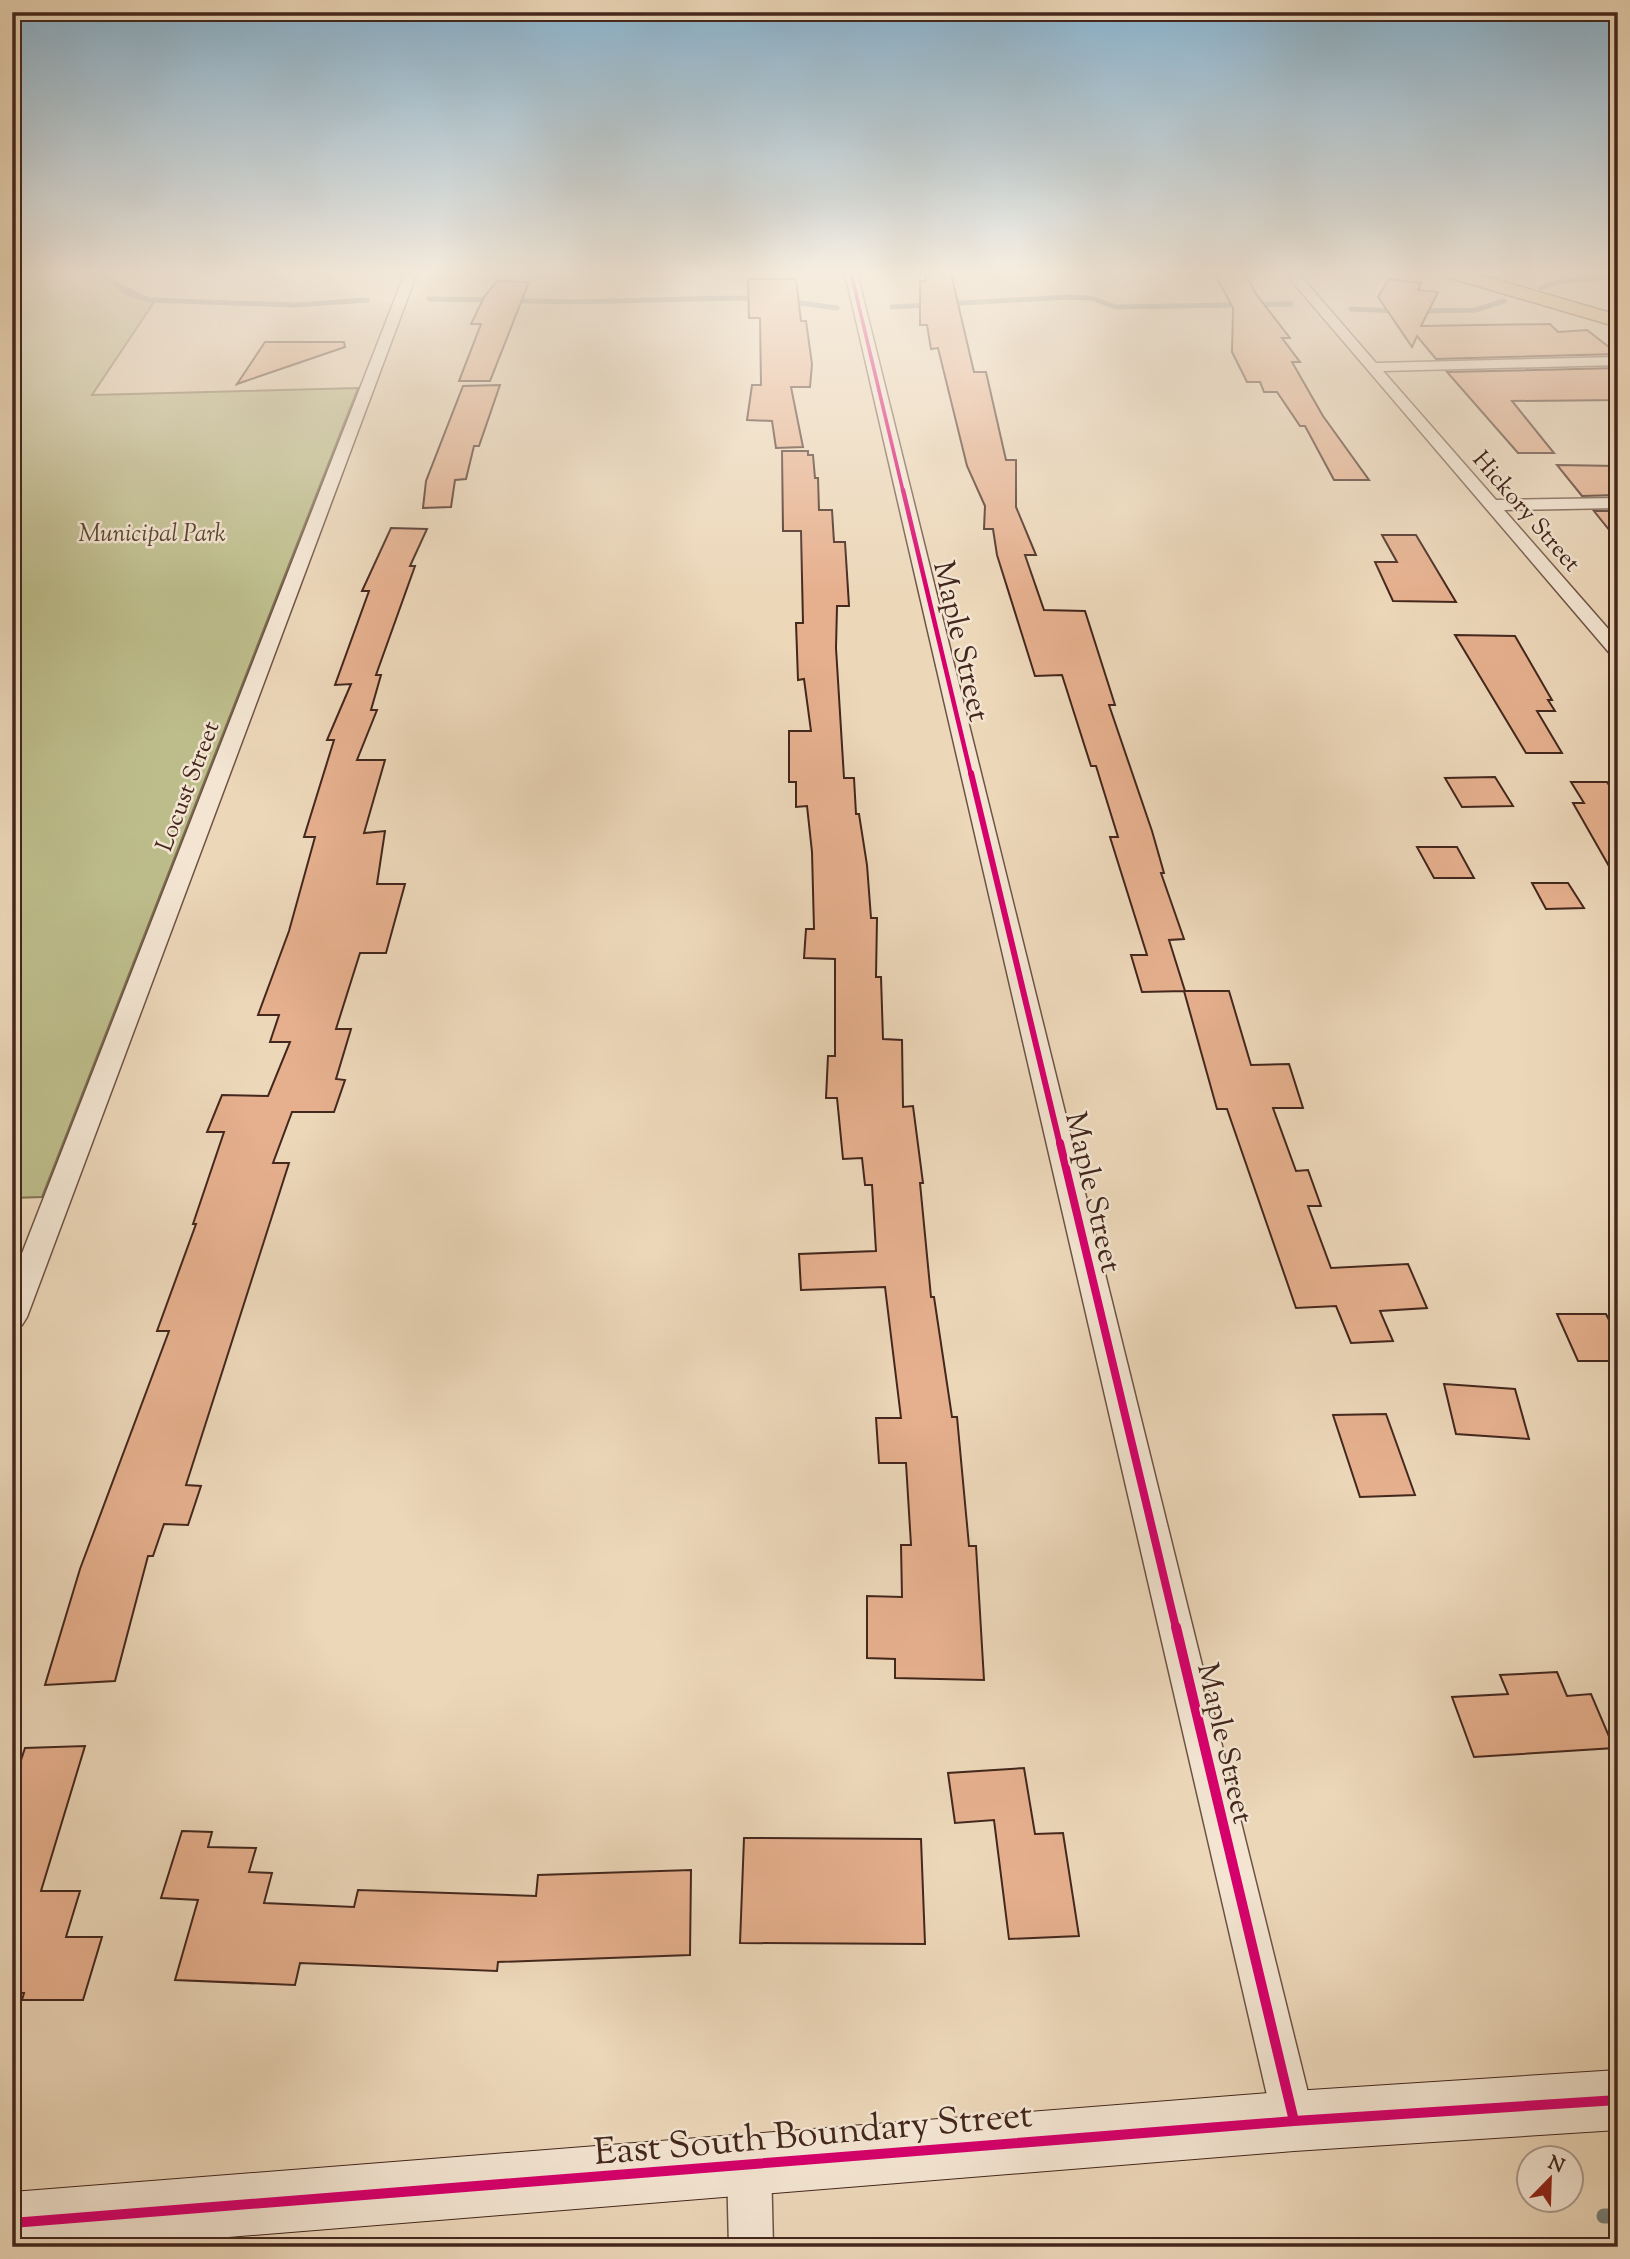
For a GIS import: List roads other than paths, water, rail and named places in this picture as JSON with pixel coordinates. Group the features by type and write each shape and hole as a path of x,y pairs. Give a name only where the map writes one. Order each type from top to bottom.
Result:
{"street":[{"name":"Locust Street","path":"12,1317 371,378"},
{"name":"Maple Street","path":"876,378 1294,2121"},
{"name":"Hickory Street","path":"1383,378 1618,652"},
{"path":"1493,505 1618,503"},
{"name":"East South Boundary Street","path":"12,2223 1294,2121 1618,2100"},
{"path":"749,2165 751,2247"}],"waterway":[{"path":"1604,2216 1618,2216"}],"park label":[{"name":"Municipal Park","path":"152,533"}]}
